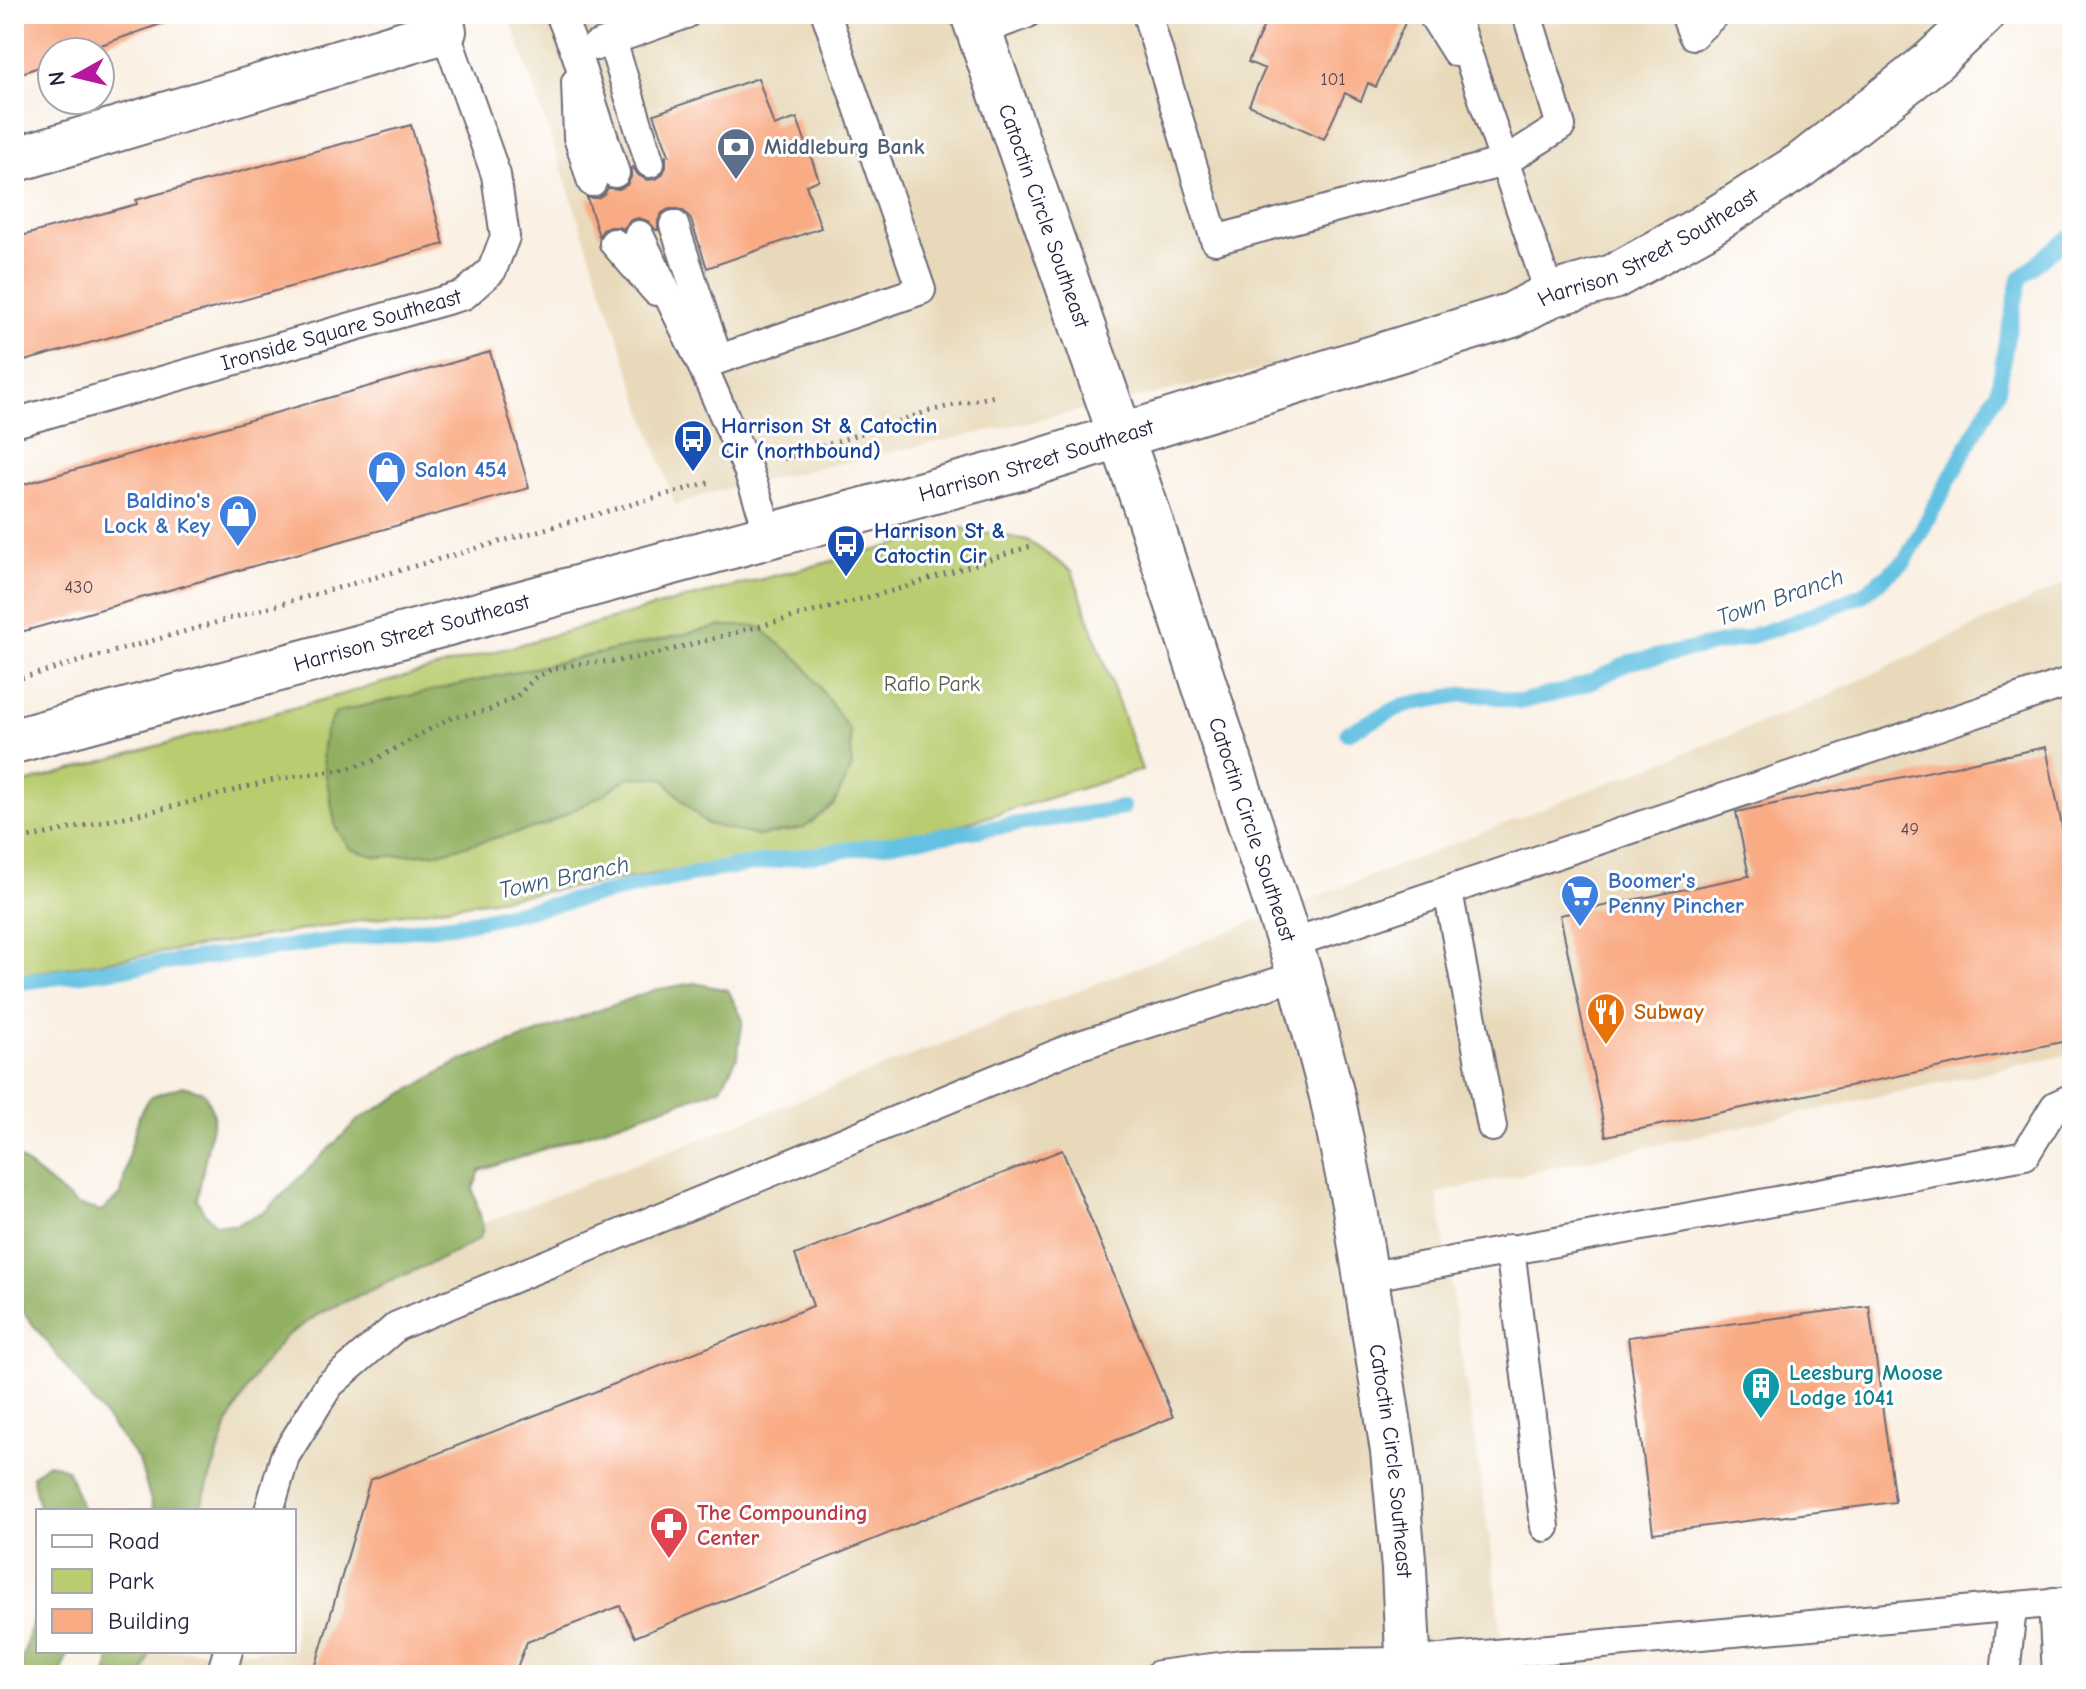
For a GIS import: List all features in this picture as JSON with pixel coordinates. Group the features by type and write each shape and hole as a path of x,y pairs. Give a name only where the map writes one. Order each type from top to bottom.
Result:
{"street":[{"name":"Harrison Street Southeast","path":"14,741 1015,469 1512,315 1550,295 1613,277 1702,228 1801,165 1932,62 1983,14"},
{"path":"14,160 442,22"},
{"name":"Catoctin Circle Southeast","path":"976,22 1121,438 1294,960 1332,1096 1355,1209 1393,1451 1404,1569 1408,1669"}],"lane":[{"path":"560,14 593,47 623,171 593,47"},
{"path":"593,47 686,14"},
{"path":"711,362 921,290 826,14"},
{"path":"976,22 1026,14"},
{"path":"1147,14 1215,240 1504,162 1561,126 1527,14"},
{"path":"1432,14 1480,90"},
{"path":"1454,14 1550,295"},
{"path":"1685,14 1693,35 1715,14"},
{"name":"Ironside Square Southeast","path":"14,423 464,295 492,270 505,237 496,175 442,22"},
{"path":"711,362 680,318 646,233 711,362 770,535"},
{"path":"270,1509 285,1456 329,1385 397,1326 1074,1047 1294,960 1448,891 2072,681"},
{"path":"1448,891 1492,1127"},
{"path":"1366,1277 2025,1155 2055,1106 2072,1098"},
{"path":"1510,1249 1545,1527"},
{"path":"1159,1675 1242,1664 1408,1669 2062,1601 2057,1675"},
{"path":"2005,1675 2012,1607"},
{"path":"221,1675 227,1653"}],"path":[{"path":"14,680 748,470 929,411 998,395"},
{"path":"14,841 171,807 277,779 342,770 373,761 448,719 489,710 517,696 535,678 552,669 659,653 895,590 1034,545"}],"shaded area":[{"path":"509,14 1981,14 1801,165 1512,315 716,491 675,505"},
{"path":"2072,580 2072,1064 2070,1054 1437,1193 1493,1561 1503,1653 1501,1675 130,1675 137,1653 296,1653 296,1509 188,1509 255,1313 1807,705"}],"green space":[{"name":"Raflo Park","path":"962,528 1027,540 1072,571 1142,770 957,826 14,976 14,786 668,603"},
{"path":"721,626 758,626 802,662 850,731 852,766 834,804 804,828 758,836 707,824 663,778 629,777 545,825 438,853 377,857 350,849 336,828 322,754 325,733 336,712"},
{"path":"694,983 728,990 743,1020 737,1058 721,1088 480,1171 473,1189 483,1227 480,1238 456,1252 322,1312 284,1338 257,1372 229,1421 200,1509 153,1509 139,1461 14,1300 14,1154 77,1205 101,1211 121,1195 140,1113 151,1096 183,1086 204,1092 214,1115 197,1199 215,1224 236,1225 267,1210 358,1120 458,1062 654,990"},
{"path":"48,1463 67,1469 82,1509 40,1509 32,1476"},
{"path":"36,1608 36,1653 67,1653 61,1675 18,1675"},
{"path":"112,1653 150,1653 143,1675 106,1675"}],"building":[{"path":"14,14 171,14 172,20 116,40 116,36 36,36 36,68 14,76"},
{"path":"1269,14 1409,14 1376,87 1368,83 1361,101 1345,93 1324,139 1249,105 1265,69 1248,62"},
{"path":"758,78 774,126 797,118 819,180 806,185 821,228 707,268 691,220 678,209 662,213 658,230 639,218 631,220 623,229 610,227 603,230 599,236 587,198 598,198 608,188 619,189 627,185 633,167 638,175 647,180 662,175 666,167 666,156 669,155 654,114"},
{"path":"411,125 444,244 14,364 14,238 137,204 136,200"},
{"path":"490,352 529,488 14,634 14,487"},
{"path":"2046,747 2072,876 2072,1040 1606,1136 1560,915 1749,876 1736,812"},
{"path":"1062,1150 1173,1417 635,1637 620,1606 527,1642 514,1675 313,1675 370,1480 813,1306 795,1255"},
{"name":"Leesburg Moose Lodge 1041","path":"1869,1306 1895,1502 1653,1533 1628,1337"}],"waterway":[{"name":"Town Branch","path":"1347,733 1404,705 1464,694 1488,695 1519,702 1565,691 1630,662 1746,638 1862,595 1905,561 1998,390 2020,279 2072,236"},
{"name":"Town Branch","path":"14,983 472,922 713,870 1123,808"}],"place":[{"name":"Middleburg Bank","path":"736,181"},
{"name":"Harrison St & Catoctin Cir (northbound)","path":"693,473"},
{"name":"Salon 454","path":"387,504"},
{"name":"Baldino's Lock & Key","path":"238,548"},
{"name":"Harrison St & Catoctin Cir","path":"846,578"},
{"name":"Boomer's Penny Pincher","path":"1580,928"},
{"name":"Subway","path":"1606,1046"},
{"name":"Leesburg Moose Lodge 1041","path":"1761,1420"},
{"name":"The Compounding Center","path":"669,1560"}]}
